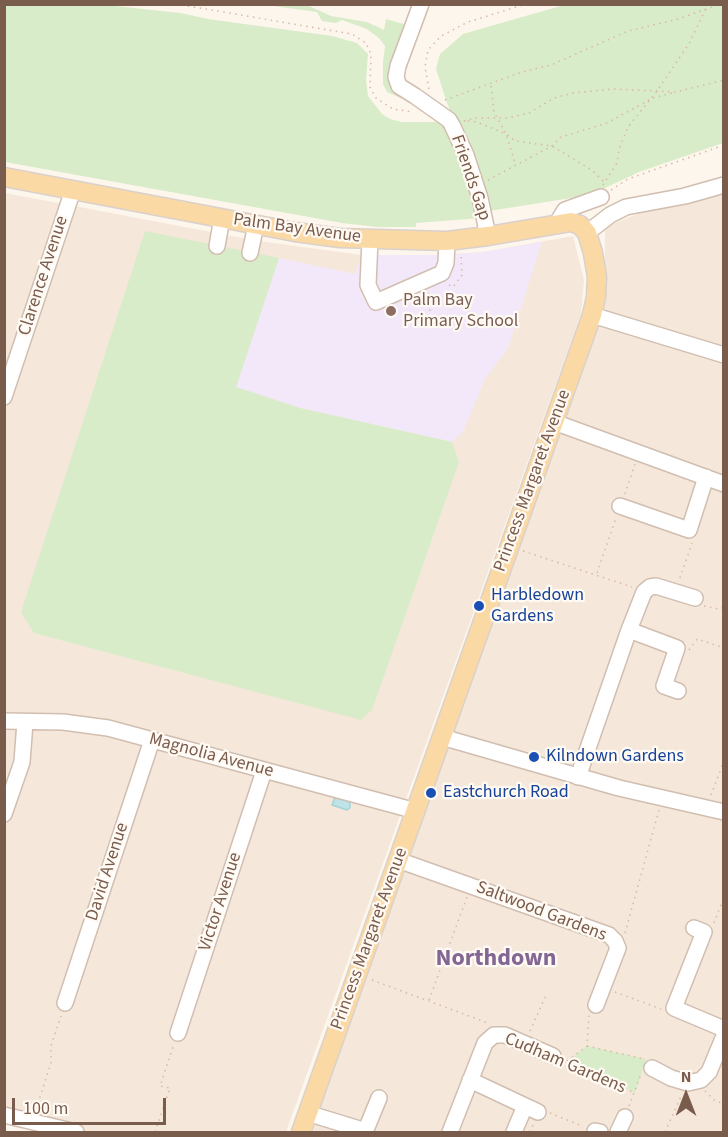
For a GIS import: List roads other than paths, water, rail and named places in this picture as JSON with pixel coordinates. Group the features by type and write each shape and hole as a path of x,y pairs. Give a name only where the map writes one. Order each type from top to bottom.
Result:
{"main road":[{"name":"Palm Bay Avenue","path":"4,177 256,225 340,238 447,241 571,222 580,225 586,233"},
{"name":"Princess Margaret Avenue","path":"301,1132 592,315 597,277 593,253 586,233"}],"street":[{"name":"Friends Gap","path":"419,5 396,77 399,86 449,120 452,125 466,155 488,236"},
{"path":"586,233 610,215 626,207 685,196 723,185"},
{"name":"Clarence Avenue","path":"4,397 73,190"},
{"path":"557,223 566,210 603,190"},
{"path":"217,246 222,218"},
{"path":"250,253 256,225"},
{"path":"370,240 369,285 376,302 442,273 446,263 447,241"},
{"path":"592,315 723,355"},
{"path":"555,423 723,484"},
{"path":"620,506 689,530 706,477"},
{"path":"578,777 644,592 656,586 685,591"},
{"path":"629,630 677,648 664,686 678,691"},
{"name":"Magnolia Avenue","path":"4,721 63,722 88,725 416,811"},
{"path":"4,814 22,762 25,722"},
{"path":"442,737 578,777 723,812"},
{"name":"David Avenue","path":"64,1003 152,740"},
{"name":"Victor Avenue","path":"177,1033 264,771"},
{"name":"Saltwood Gardens","path":"398,860 602,932 615,940 618,948 596,1005"},
{"path":"699,930 674,1008 723,1029"},
{"name":"Cudham Gardens","path":"450,1132 485,1043 494,1035 505,1035 559,1059"},
{"path":"647,1069 669,1083 694,1081 709,1072 723,1036"},
{"path":"470,1080 532,1109 514,1132"},
{"path":"307,1113 366,1132 379,1098"},
{"path":"4,1115 76,1132"},
{"path":"618,1132 625,1117"}],"water":[{"path":"335,797 350,802 350,808 347,810 332,805"}],"place":[{"name":"Palm Bay Primary School","path":"391,311"},
{"name":"Harbledown Gardens","path":"479,606"},
{"name":"Kilndown Gardens","path":"534,757"},
{"name":"Eastchurch Road","path":"431,793"}],"district":[{"name":"Northdown","path":"496,960"}]}
